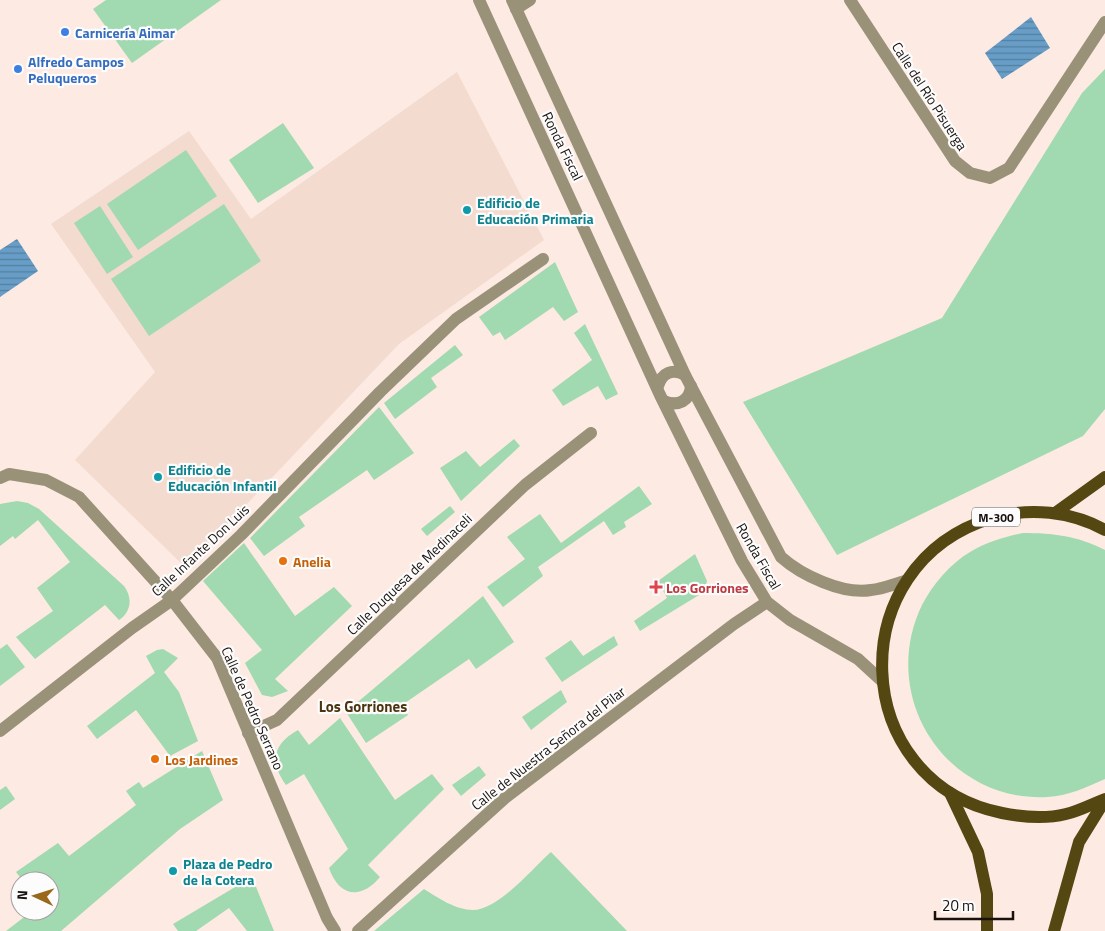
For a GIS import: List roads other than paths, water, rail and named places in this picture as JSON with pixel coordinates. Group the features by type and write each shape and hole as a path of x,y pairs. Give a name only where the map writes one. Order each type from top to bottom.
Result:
{"main road":[{"path":"1054,513 1105,477"},
{"name":"M-300","path":"1105,530 1092,523 1054,513 1011,513 970,525 934,548 905,581 888,620 882,646 882,681 893,724 916,763 950,793 984,810 1022,817 1065,814 1105,800"},
{"name":"M-300","path":"950,793 978,852 987,894 987,931"},
{"name":"M-300","path":"1054,931 1079,842 1105,800"}],"street":[{"name":"Ronda Fiscal","path":"479,0 664,401 742,561 767,602 790,620 858,659 882,681"},
{"path":"514,5 530,0"},
{"name":"Calle del Río Pisuerga","path":"850,0 955,161 970,173 990,178 1009,168 1105,22"},
{"name":"Ronda Fiscal","path":"514,5 688,380 781,557 804,574 844,588 870,591 905,581"},
{"name":"Calle Infante Don Luis","path":"0,731 132,628 172,600 241,535 380,392 456,319 543,259"},
{"path":"658,386 663,376 668,372 674,371 688,380 690,392 682,402 676,404 664,401"},
{"name":"Calle Duquesa de Medinaceli","path":"248,733 277,720 525,485 591,434"},
{"name":"Calle de Pedro Serrano","path":"0,478 9,474 46,480 79,497 172,600 217,658 327,918 335,931"},
{"name":"Calle de Nuestra Señora del Pilar","path":"358,931 505,798 734,624 767,602"}],"water":[{"path":"1031,17 1050,48 1002,79 985,53"},
{"path":"17,239 38,271 0,297 0,250"}],"place":[{"name":"Carnicería Aimar","path":"65,32"},
{"name":"Alfredo Campos Peluqueros","path":"18,69"},
{"name":"Edificio de Educación Primaria","path":"467,210"},
{"name":"Edificio de Educación Infantil","path":"158,477"},
{"name":"Anelia","path":"283,561"},
{"name":"Los Gorriones","path":"656,587"},
{"name":"Los Jardines","path":"155,759"},
{"name":"Plaza de Pedro de la Cotera","path":"173,871"}],"district":[{"name":"Los Gorriones","path":"363,706"}]}
